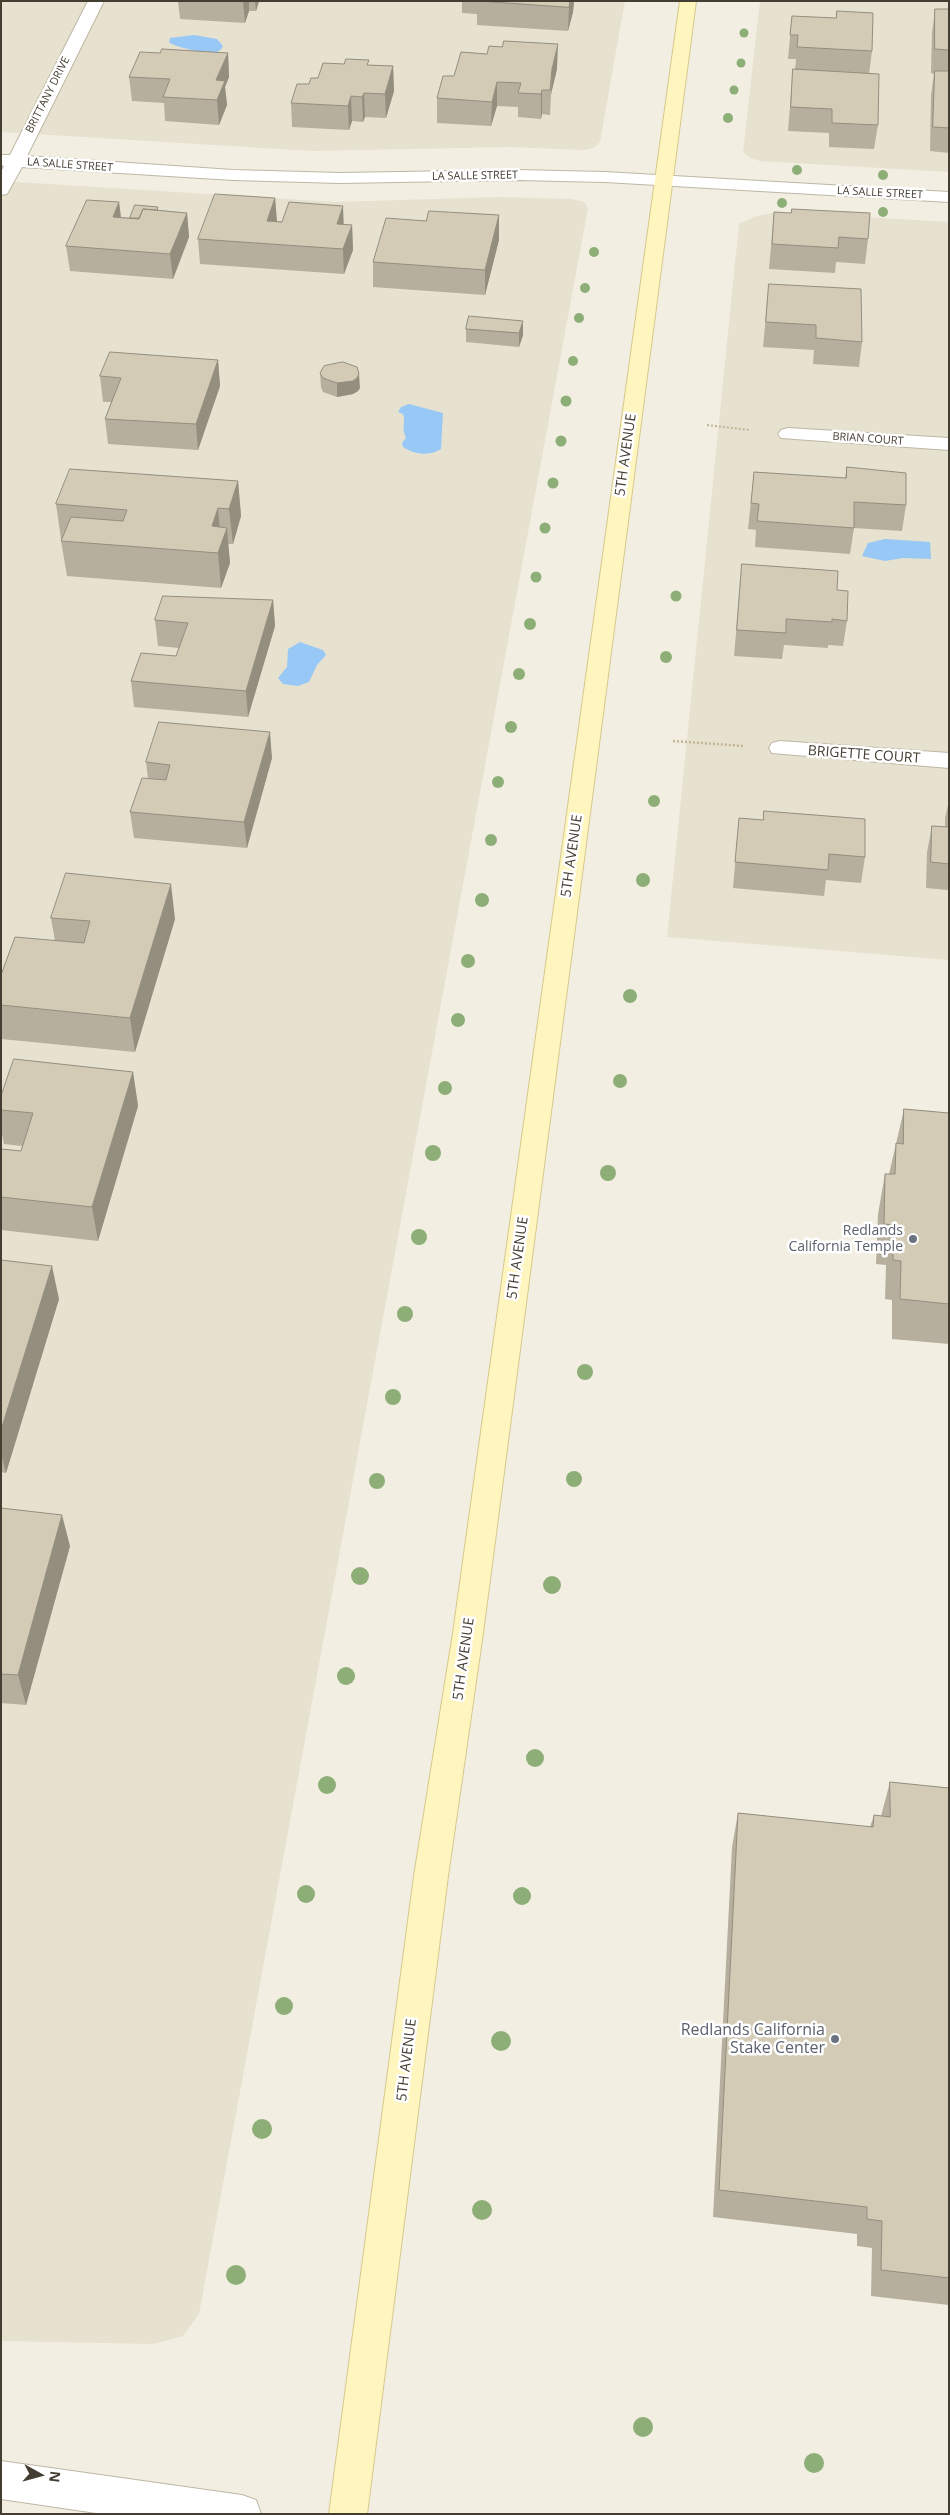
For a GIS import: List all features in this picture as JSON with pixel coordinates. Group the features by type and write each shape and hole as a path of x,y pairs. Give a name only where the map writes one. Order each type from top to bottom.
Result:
{"main road":[{"name":"5TH AVENUE","path":"348,2514 431,1876 470,1613 662,180 688,1"}],"street":[{"name":"BRITTANY DRIVE","path":"1,190 8,161 96,1"},
{"name":"LA SALLE STREET","path":"8,161 233,175 350,178 518,175 662,180 949,197"},
{"name":"BRIAN COURT","path":"788,434 949,444"},
{"name":"BRIGETTE COURT","path":"780,748 949,761"},
{"path":"1,2480 242,2514"}],"path":[{"path":"673,741 780,748"}],"shaded area":[{"path":"1,1 625,1 600,142 594,148 583,150 510,147 312,151 1,132"},
{"path":"760,1 949,1 949,172 760,161 750,158 743,152"},
{"path":"1,181 335,202 497,197 572,199 584,202 588,208 199,2314 183,2336 153,2344 1,2341"},
{"path":"780,212 949,222 949,960 667,937 739,224 756,216"}],"water":[{"path":"194,35 217,39 223,46 220,50 213,53 184,48 169,42 170,38"},
{"path":"409,404 443,413 441,449 421,454 403,447 402,443 406,438 404,417 403,414 398,412 401,407"},
{"path":"885,539 930,542 931,559 903,558 885,561 862,556 868,543"},
{"path":"300,642 323,650 326,655 317,665 309,682 298,686 283,684 278,678 287,667 288,649"}],"building":[{"path":"479,1 570,1 569,7"},
{"path":"935,9 949,9 949,50 935,49"},
{"path":"837,11 873,13 872,51 797,47 798,35 790,35 792,16 836,18"},
{"path":"504,41 558,44 552,69 550,90 542,90 541,94 518,93 521,83 497,82 492,102 437,98 443,76 454,76 461,52 487,54 489,46 502,47"},
{"path":"162,49 228,53 216,80 225,81 217,100 163,97 170,79 129,77 140,52 160,53"},
{"path":"346,59 369,60 367,65 393,66 385,94 364,93 362,97 351,96 348,106 291,103 297,84 309,84 311,78 318,78 323,63 344,64"},
{"path":"793,69 879,74 878,125 832,123 832,109 791,107"},
{"path":"935,71 949,71 949,128 933,127"},
{"path":"215,194 275,198 267,221 282,222 289,202 343,206 337,224 352,225 343,249 198,239"},
{"path":"87,200 119,202 113,217 139,219 143,209 187,213 170,254 66,246"},
{"path":"135,205 158,207 157,210 143,209 139,218 130,218"},
{"path":"792,209 870,213 868,239 839,237 838,248 772,244 774,212 791,213"},
{"path":"429,211 499,215 485,270 373,262 386,218 426,221"},
{"path":"769,284 861,289 862,342 816,338 816,325 766,322"},
{"path":"469,316 523,321 519,333 466,329"},
{"path":"110,352 218,360 196,424 105,419 121,378 100,376"},
{"path":"343,362 357,367 359,374 357,378 353,381 337,383 323,378 320,373 324,366"},
{"path":"847,467 906,473 906,505 854,502 854,528 757,521 759,504 751,503 754,472 846,478"},
{"path":"70,469 238,481 229,509 218,508 212,526 227,528 218,553 61,541 71,517 123,521 127,510 56,504"},
{"path":"742,564 838,571 837,590 848,591 847,621 832,619 832,622 786,619 786,633 737,630"},
{"path":"163,596 273,600 246,691 131,681 141,653 176,656 188,623 155,620"},
{"path":"159,722 270,732 244,822 130,812 142,778 166,780 170,765 146,762"},
{"path":"764,811 865,819 865,857 829,854 828,870 735,862 739,818 763,820"},
{"path":"932,826 949,827 949,864 931,862"},
{"path":"66,873 171,884 130,1018 1,1005 1,975 15,937 84,943 90,921 51,918"},
{"path":"14,1059 133,1072 92,1207 1,1197 1,1149 21,1151 33,1113 1,1110 1,1096"},
{"name":"Redlands California Temple","path":"904,1109 949,1113 949,1304 900,1299 901,1261 893,1260 894,1225 884,1224 885,1174 895,1174 896,1143 903,1144"},
{"path":"1,1260 52,1266 1,1430"},
{"path":"1,1508 62,1515 18,1675 1,1674"},
{"name":"Redlands California Stake Center","path":"890,1782 949,1788 949,2278 881,2270 882,2221 867,2219 867,2207 719,2190 738,1813 873,1827 874,1815 890,1817"}],"place":[{"name":"Redlands California Temple","path":"913,1239"},
{"name":"Redlands California Stake Center","path":"835,2039"}]}
